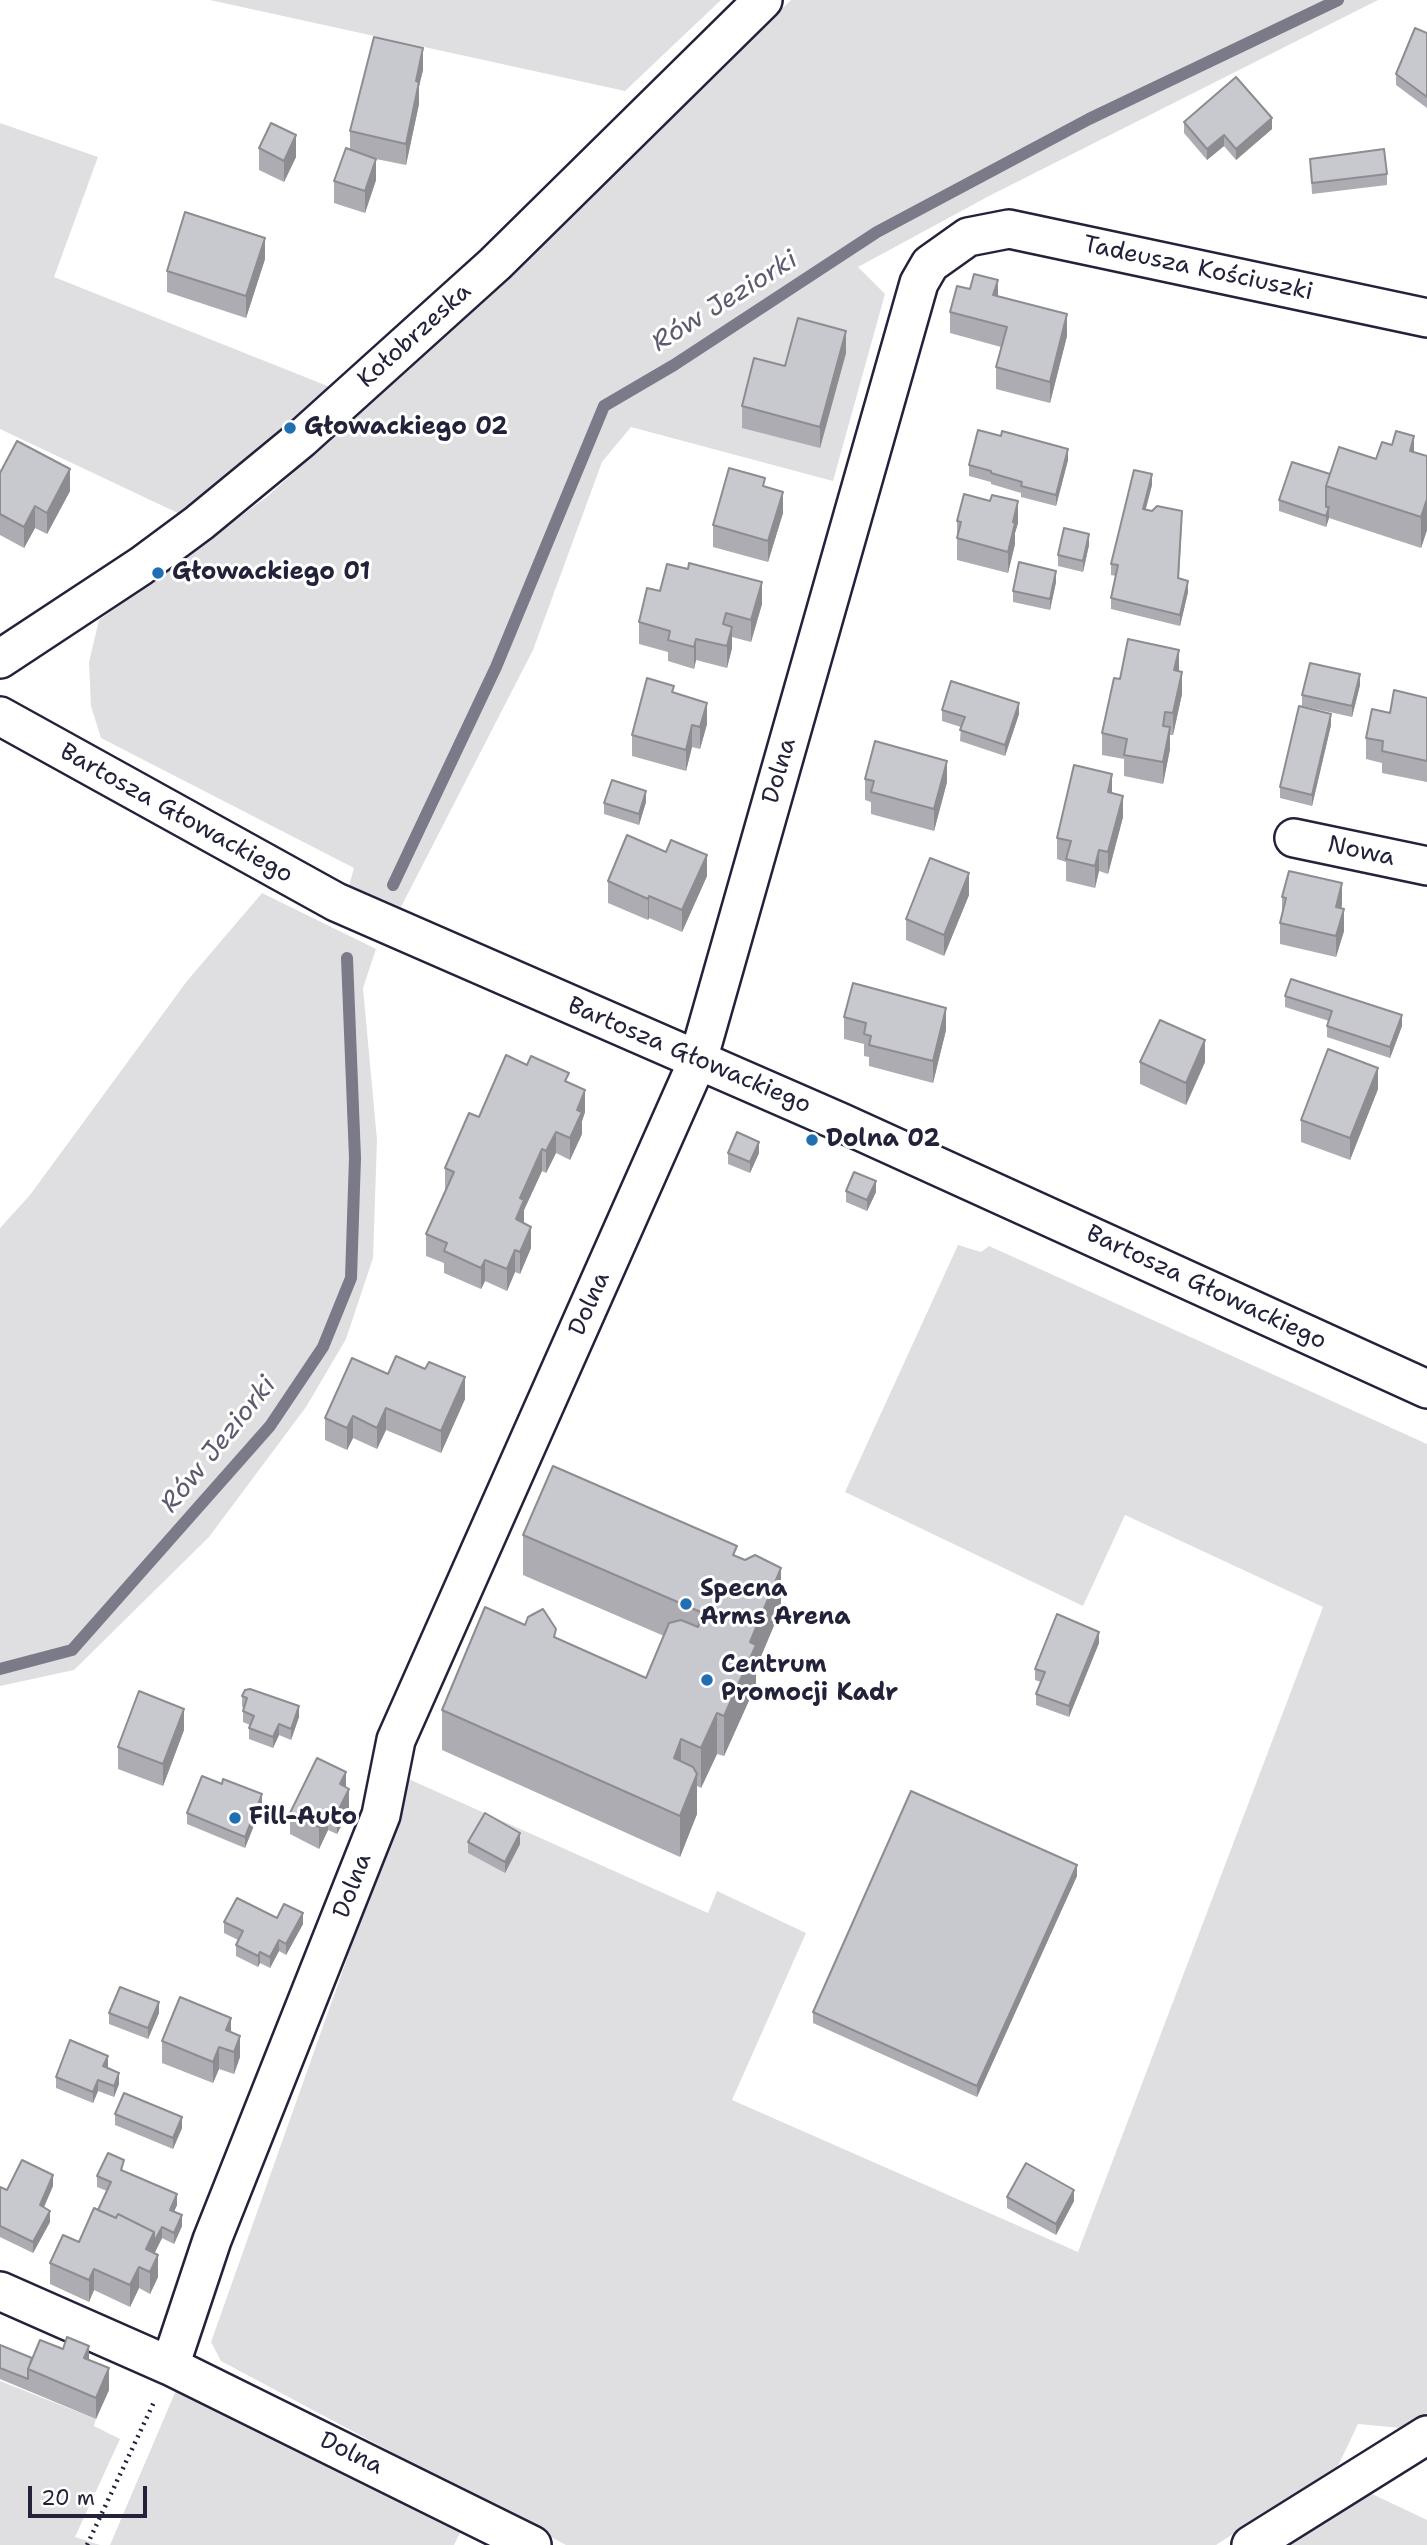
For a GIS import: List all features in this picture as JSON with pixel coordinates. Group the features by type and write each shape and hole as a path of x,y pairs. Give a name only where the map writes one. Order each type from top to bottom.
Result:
{"street":[{"name":"Kołobrzeska","path":"0,659 160,552 301,439 495,264 763,0"},
{"name":"Tadeusza Kościuszki","path":"968,237 1009,229 1427,318"},
{"name":"Dolna","path":"170,2366 212,2240 381,1815 396,1740 698,1060 919,283 930,264 968,237"},
{"name":"Bartosza Głowackiego","path":"0,716 336,902 698,1060 1427,1389"},
{"name":"Nowa","path":"1294,838 1427,866"},
{"name":"Dolna","path":"0,2291 170,2366 532,2545"},
{"path":"1251,2545 1427,2435"}],"path":[{"path":"87,2545 170,2366"}],"shaded area":[{"path":"210,0 721,0 625,91"},
{"path":"791,0 1378,0 989,196 858,267 885,294 833,481 631,427 602,462 533,650 401,907 349,886 354,868 101,738 91,706 89,662 99,620 268,496 411,365"},
{"path":"0,123 98,157 54,277 330,387 182,515 0,429"},
{"path":"262,893 376,949 363,988 377,1140 373,1258 346,1339 306,1407 209,1537 74,1670 0,1686 0,1228 30,1195 187,981"},
{"path":"958,1245 981,1252 989,1246 1427,1444 1427,2413 1401,2428 1358,2424 1338,2466 1216,2545 566,2545 221,2361 211,2342 399,1812 404,1777 708,1913 717,1891 806,1933 732,2100 1078,2252 1323,1607 1125,1515 1083,1606 845,1492"},
{"path":"0,2381 96,2419 94,2426 120,2439 75,2537 100,2545 0,2545"},
{"path":"177,2388 462,2529 454,2545 110,2545"},
{"path":"1370,2493 1427,2520 1427,2545 1288,2545"}],"building":[{"path":"1415,28 1427,33 1427,97 1396,74"},
{"path":"374,37 423,48 406,144 350,131"},
{"path":"1236,77 1272,118 1236,149 1224,135 1207,149 1184,122"},
{"path":"271,123 296,135 284,161 259,148"},
{"path":"346,148 376,159 365,191 334,181"},
{"path":"1384,149 1387,174 1312,183 1310,159"},
{"path":"185,212 265,238 246,296 167,271"},
{"path":"974,274 998,280 993,295 1067,314 1050,382 996,367 1007,327 950,312 957,286 970,289"},
{"path":"798,318 846,331 820,427 742,406 754,358 785,366"},
{"path":"978,430 1001,436 1002,431 1068,449 1056,495 1021,486 1022,482 969,465"},
{"path":"1396,431 1414,436 1410,451 1427,456 1427,499 1421,517 1326,486 1339,447 1376,459 1382,442 1392,445"},
{"path":"17,441 70,469 47,513 35,506 24,527 0,514 0,473"},
{"path":"1292,462 1330,474 1326,486 1326,507 1329,507 1326,516 1279,500"},
{"path":"729,468 765,478 763,486 783,492 768,541 713,525"},
{"path":"1134,470 1152,474 1143,509 1152,511 1157,506 1182,511 1178,578 1188,581 1180,615 1111,598 1118,565 1111,564"},
{"path":"964,494 990,501 992,495 1018,501 1008,552 957,538 961,522 957,521"},
{"path":"1064,528 1089,534 1083,561 1058,555"},
{"path":"1019,562 1056,571 1050,599 1013,591"},
{"path":"689,563 762,582 751,620 726,613 723,624 732,627 727,646 696,639 694,647 668,640 670,631 639,622 647,588 660,591 667,564 688,569"},
{"path":"1128,639 1179,650 1174,670 1182,672 1173,713 1165,712 1163,726 1170,727 1163,762 1124,755 1127,739 1102,733 1114,678 1120,679"},
{"path":"1310,663 1360,674 1352,706 1302,695"},
{"path":"647,678 674,686 672,692 707,703 700,727 692,725 686,750 632,735"},
{"path":"951,681 1019,703 1005,745 960,730 965,717 942,710"},
{"path":"1394,690 1427,698 1427,761 1382,751 1383,741 1366,738 1372,709 1390,713"},
{"path":"1299,706 1331,714 1312,795 1280,787"},
{"path":"875,741 947,761 934,809 871,792 874,781 865,779"},
{"path":"1074,765 1112,774 1108,792 1123,796 1108,852 1099,850 1095,866 1066,859 1071,841 1057,838"},
{"path":"612,780 646,791 639,814 604,803"},
{"path":"627,835 666,852 671,840 707,855 682,910 649,896 648,899 608,881"},
{"path":"930,858 969,873 944,935 906,919"},
{"path":"1289,871 1342,883 1336,907 1344,909 1336,936 1280,923 1286,898 1282,897"},
{"path":"1291,979 1402,1015 1390,1047 1327,1026 1332,1011 1285,996"},
{"path":"853,983 946,1008 933,1061 869,1045 871,1036 864,1034 866,1023 844,1017"},
{"path":"1160,1020 1205,1040 1186,1083 1140,1062"},
{"path":"1328,1049 1378,1068 1350,1138 1301,1120"},
{"path":"506,1055 527,1065 531,1056 569,1073 565,1081 585,1090 577,1110 582,1112 570,1138 556,1132 546,1151 542,1149 520,1198 524,1200 516,1219 531,1227 520,1252 515,1250 507,1269 485,1260 481,1268 444,1251 447,1243 426,1234 454,1172 445,1168 469,1113 479,1117"},
{"path":"737,1132 759,1142 750,1162 728,1153"},
{"path":"854,1172 876,1181 867,1200 846,1191"},
{"path":"396,1356 425,1369 429,1362 465,1377 441,1431 386,1408 377,1428 353,1416 347,1428 325,1418 352,1358 388,1374"},
{"name":"Centrum Promocji Kadr","path":"553,1466 737,1546 733,1555 745,1560 755,1555 781,1568 750,1642 756,1645 724,1716 717,1713 701,1748 681,1739 674,1758 693,1767 697,1774 680,1816 442,1710 485,1607 525,1625 528,1617 543,1609 556,1629 554,1637 646,1678 669,1623 681,1620 698,1627 703,1613 523,1535"},
{"path":"1057,1614 1099,1632 1069,1706 1036,1694 1045,1672 1035,1669"},
{"path":"250,1689 299,1706 291,1729 279,1724 273,1737 249,1728 254,1716 243,1711 247,1698 242,1696 245,1690"},
{"path":"139,1691 184,1709 163,1764 118,1747"},
{"path":"317,1758 346,1772 340,1784 349,1789 337,1813 328,1809 319,1827 290,1813"},
{"path":"202,1776 222,1784 223,1779 262,1794 245,1837 187,1813"},
{"path":"911,1791 1077,1865 977,2086 813,2012"},
{"path":"485,1813 520,1833 505,1862 468,1842"},
{"path":"237,1898 277,1918 284,1904 303,1913 286,1944 279,1940 270,1957 260,1952 258,1956 236,1945 243,1931 224,1922"},
{"path":"120,1987 159,2002 148,2028 109,2013"},
{"path":"180,1997 231,2018 226,2030 240,2036 234,2052 219,2047 213,2062 162,2041"},
{"path":"70,2040 108,2056 103,2066 119,2073 114,2086 98,2080 93,2092 56,2077"},
{"path":"124,2093 182,2117 173,2138 115,2114"},
{"path":"108,2153 124,2160 121,2170 177,2194 170,2210 182,2215 174,2233 162,2227 154,2242 154,2232 118,2214 116,2218 98,2210 111,2182 97,2176"},
{"path":"22,2160 53,2175 40,2205 50,2211 33,2242 0,2226 0,2187 7,2190"},
{"path":"1026,2163 1074,2190 1056,2224 1007,2197"},
{"path":"94,2208 116,2218 118,2214 154,2232 146,2249 158,2255 150,2272 139,2267 130,2285 94,2269 89,2280 50,2263 63,2235 79,2242"},
{"path":"67,2337 89,2346 84,2358 109,2368 96,2398 28,2369 40,2340 63,2349"},
{"path":"0,2345 32,2358 28,2379 0,2368"}],"waterway":[{"name":"Rów Jeziorki","path":"393,885 496,667 604,406 674,365 877,232 1089,119 1338,0"},
{"name":"Rów Jeziorki","path":"0,1669 72,1650 270,1426 323,1347 351,1278 355,1158 347,958"}],"place":[{"name":"Głowackiego 02","path":"290,428"},
{"name":"Głowackiego 01","path":"158,573"},
{"name":"Dolna 02","path":"812,1140"},
{"name":"Specna Arms Arena","path":"686,1604"},
{"name":"Centrum Promocji Kadr","path":"707,1680"},
{"name":"Fill-Auto","path":"235,1818"}]}
